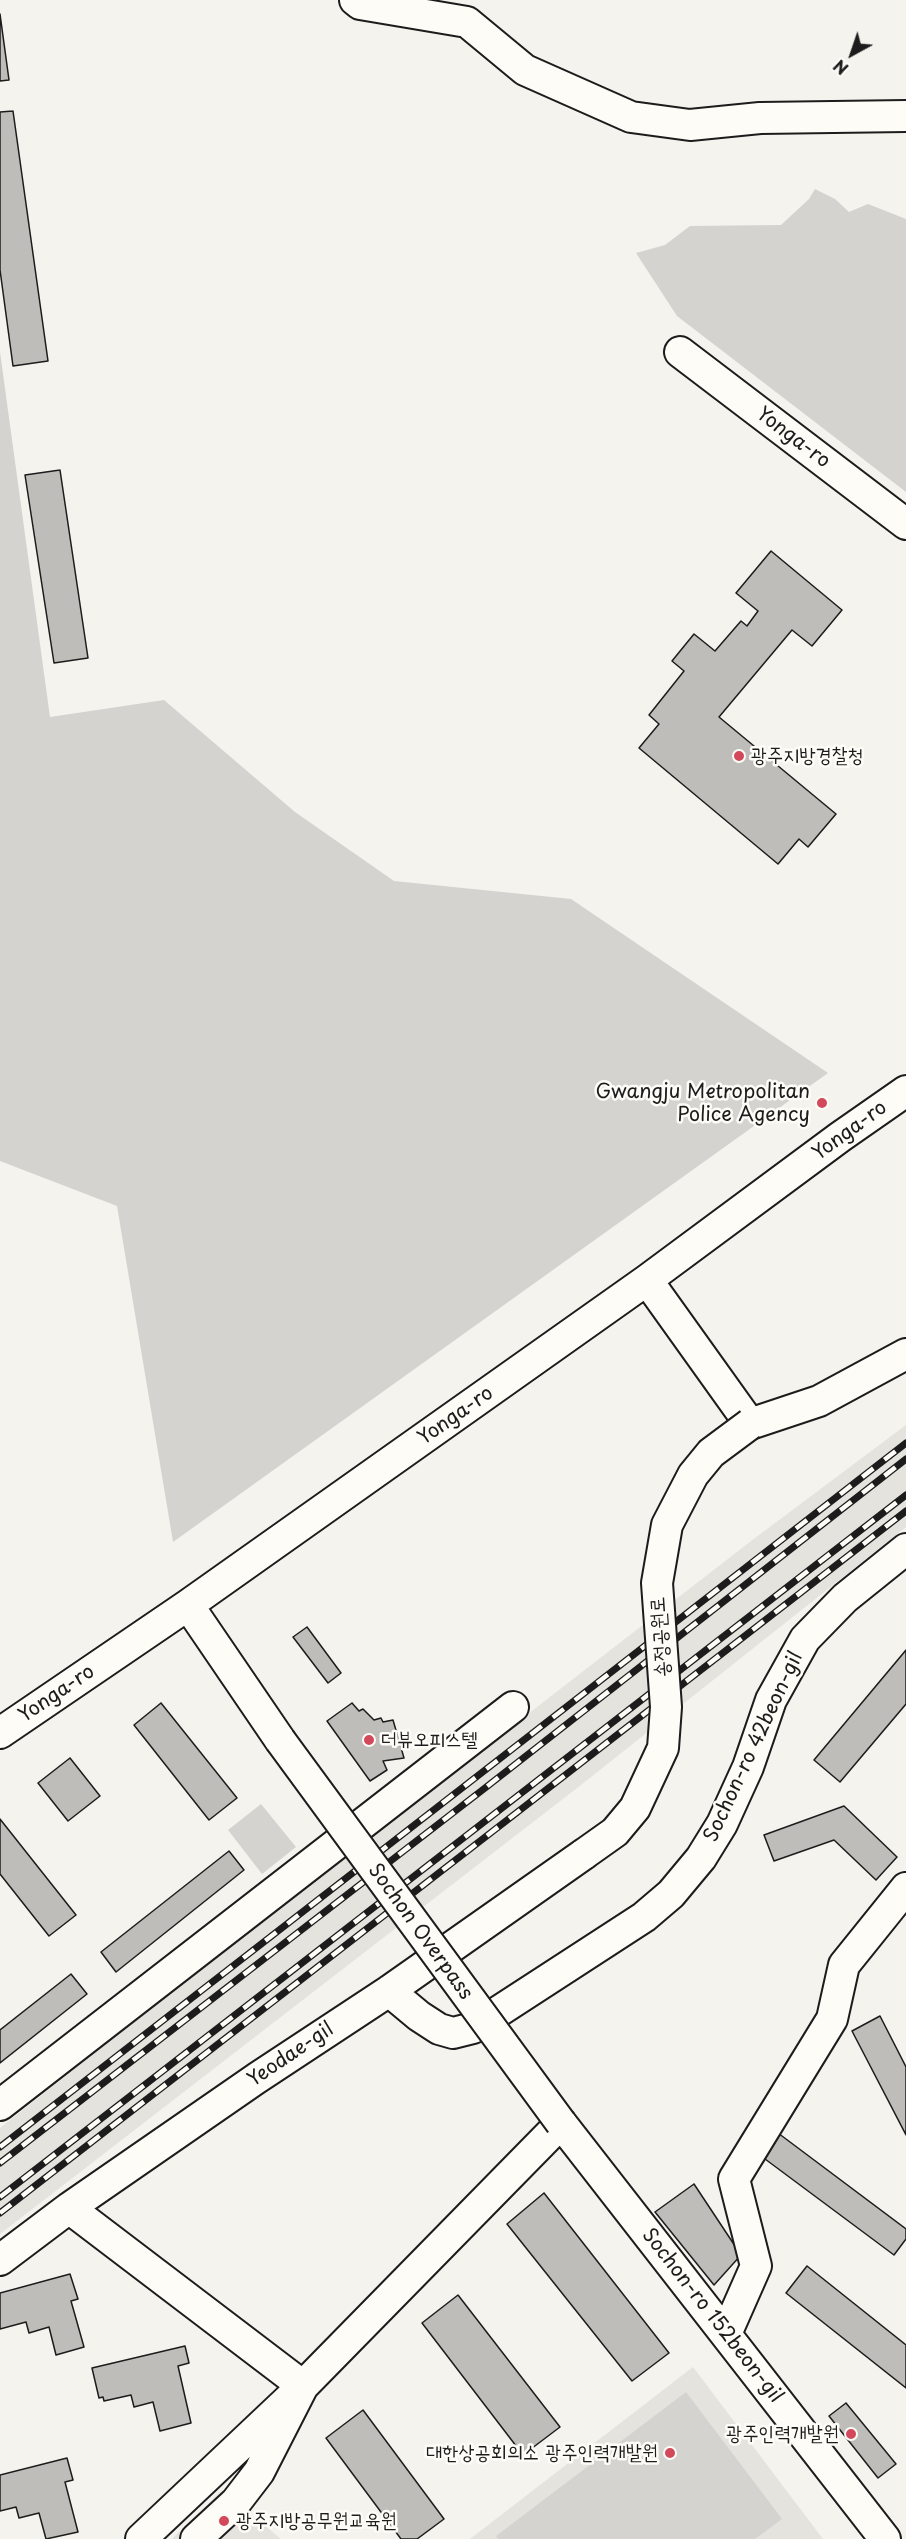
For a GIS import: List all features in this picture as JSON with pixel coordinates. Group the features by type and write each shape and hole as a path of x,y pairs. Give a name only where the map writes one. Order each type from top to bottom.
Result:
{"street":[{"path":"355,0 360,4 467,22 525,70 631,117 690,125 759,118 906,116"},
{"name":"Yonga-ro","path":"680,352 906,524"},
{"name":"Yonga-ro","path":"0,1733 188,1605 647,1280 906,1091"},
{"path":"647,1280 750,1424"},
{"name":"송정공원로","path":"584,1854 615,1832 635,1808 663,1748 666,1707 657,1582 667,1525 693,1475 711,1453 750,1424 819,1401 906,1354"},
{"name":"Sochon-ro 42beon-gil","path":"389,1991 418,2016 439,2029 453,2033 473,2028 644,1917 671,1894 700,1858 722,1824 748,1767 771,1700 805,1639 845,1598 906,1549"},
{"name":"Sochon Overpass","path":"188,1605 280,1740 561,2122"},
{"path":"0,2105 513,1707"},
{"name":"Yeodae-gil","path":"0,2260 69,2208 257,2078 389,1991 584,1854"},
{"path":"726,2334 756,2266 734,2179 832,2019 844,1965 906,1888"},
{"path":"141,2539 303,2386 561,2122"},
{"name":"Sochon-ro 152beon-gil","path":"561,2122 885,2539"},
{"path":"69,2208 303,2386"},
{"path":"196,2539 236,2502 259,2472 303,2386"}],"shaded area":[{"path":"815,189 835,199 849,212 868,204 906,219 906,492 677,316 636,253 665,245 690,226 781,225 809,199"},
{"path":"0,352 50,717 164,700 295,812 394,881 571,899 828,1073 173,1542 117,1206 0,1161"},
{"path":"906,1425 906,1527 581,1785 0,2234 0,2128 327,1870 751,1541"},
{"path":"261,1804 296,1847 262,1874 228,1830"},
{"name":"대한상공회의소 광주인력개발원","path":"693,2367 823,2539 470,2539"},
{"name":"대한상공회의소 광주인력개발원","path":"686,2392 782,2519 755,2539 498,2539 496,2536"},
{"name":"광주지방공무원교육원","path":"222,2490 236,2502 281,2539 172,2539"}],"building":[{"path":"0,14 9,80 0,81"},
{"path":"13,111 48,361 13,366 0,270 0,112"},
{"path":"60,470 88,658 54,663 25,475"},
{"name":"광주지방경찰청","path":"771,551 842,610 812,646 792,630 719,717 836,814 808,847 799,839 778,864 639,748 659,724 649,715 684,671 672,661 694,634 715,651 741,621 747,626 758,611 736,593"},
{"path":"307,1627 341,1673 328,1683 293,1637"},
{"path":"906,1650 906,1704 840,1782 814,1760"},
{"path":"161,1703 237,1798 209,1820 134,1725"},
{"name":"더뷰오피스텔","path":"352,1703 359,1711 363,1709 374,1720 381,1718 383,1722 393,1720 404,1758 383,1761 387,1770 370,1781 327,1721"},
{"path":"70,1758 100,1796 68,1821 38,1783"},
{"path":"844,1806 897,1857 876,1880 834,1840 774,1861 764,1835"},
{"path":"0,1819 76,1915 49,1936 0,1874"},
{"path":"229,1851 244,1870 116,1972 101,1952"},
{"path":"71,1974 87,1994 0,2063 0,2030"},
{"path":"880,2016 906,2067 906,2135 852,2031"},
{"path":"778,2133 906,2229 906,2239 894,2255 761,2156"},
{"path":"694,2184 741,2255 714,2285 655,2212"},
{"path":"544,2193 669,2353 632,2381 507,2224"},
{"path":"807,2266 906,2345 906,2388 786,2293"},
{"path":"70,2274 78,2299 71,2301 84,2347 56,2355 49,2327 29,2333 26,2322 0,2329 0,2293"},
{"path":"458,2295 560,2427 523,2455 422,2323"},
{"path":"185,2346 189,2363 178,2366 191,2423 160,2431 153,2402 134,2407 131,2395 104,2401 103,2397 99,2398 92,2368"},
{"path":"846,2403 896,2464 878,2478 829,2416"},
{"path":"363,2410 444,2519 417,2539 401,2539 326,2438"},
{"path":"67,2458 73,2480 65,2482 78,2532 46,2539 39,2513 19,2518 16,2507 0,2511 0,2475"}],"railway":[{"path":"0,2147 906,1443"},
{"path":"0,2163 906,1459"},
{"path":"0,2197 906,1495"},
{"path":"0,2213 906,1511"}],"place":[{"name":"광주지방경찰청","path":"739,756"},
{"name":"Gwangju Metropolitan Police Agency","path":"822,1103"},
{"name":"더뷰오피스텔","path":"369,1740"},
{"name":"광주인력개발원","path":"851,2434"},
{"name":"대한상공회의소 광주인력개발원","path":"670,2453"},
{"name":"광주지방공무원교육원","path":"224,2521"}]}
